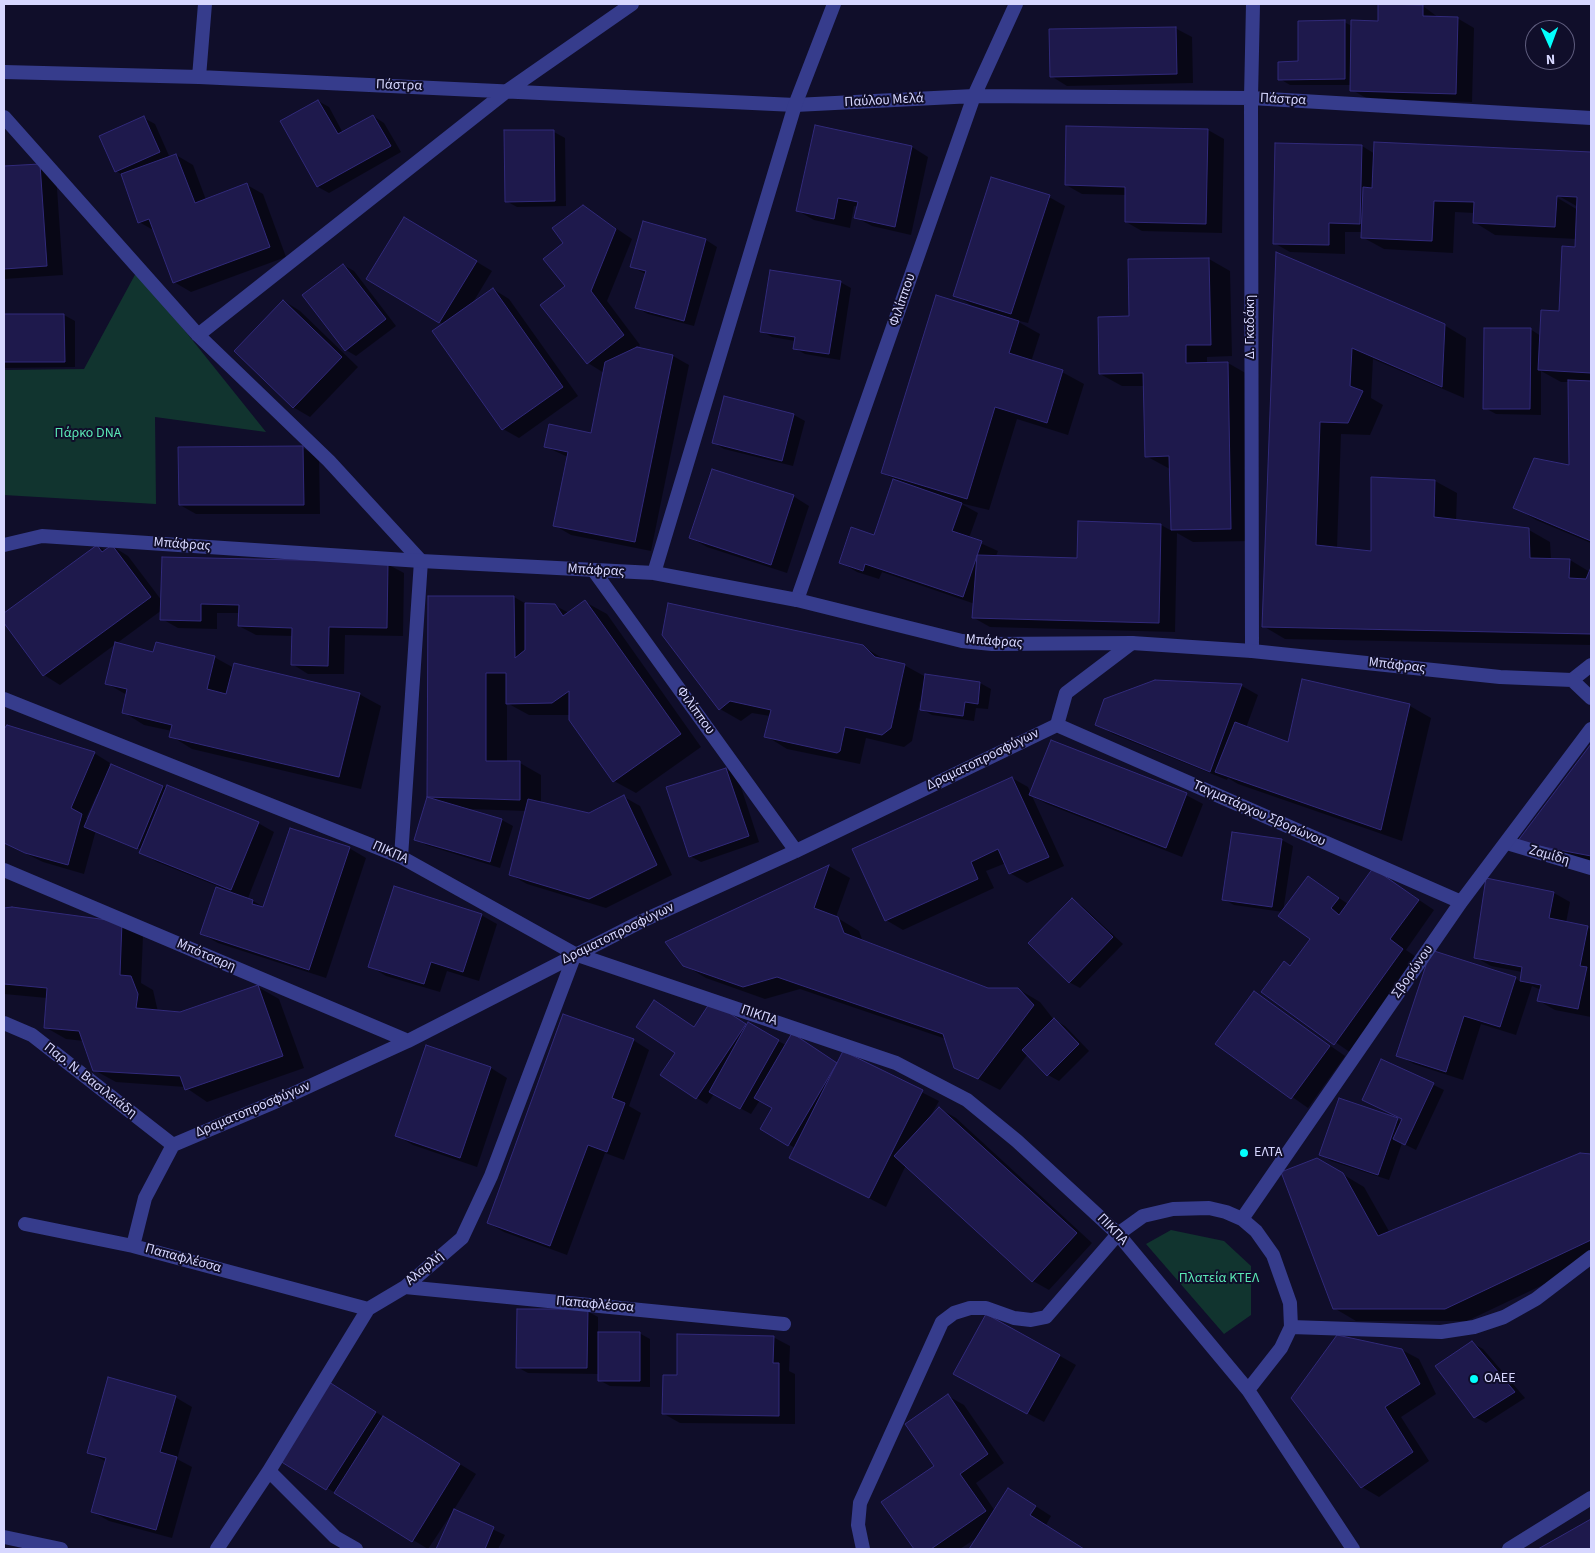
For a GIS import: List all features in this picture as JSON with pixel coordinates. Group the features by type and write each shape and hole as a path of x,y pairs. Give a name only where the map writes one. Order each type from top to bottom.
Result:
{"street":[{"path":"199,77 205,4"},
{"path":"198,335 507,91 632,4"},
{"path":"654,573 795,105 834,4"},
{"name":"Φιλίππου","path":"797,600 974,96 1016,4"},
{"name":"Δ. Γκαδάκη","path":"1252,651 1251,98 1253,4"},
{"name":"Πάστρα","path":"4,72 199,77 795,105"},
{"name":"Πάστρα","path":"974,96 1251,98 1591,118"},
{"name":"Παύλου Μελά","path":"795,105 974,96"},
{"path":"4,117 198,335 329,461 421,561 401,857"},
{"name":"Μπάφρας","path":"4,545 42,536 421,561 654,573 797,600 962,640 982,643 1132,643 1252,651 1500,677 1572,680"},
{"name":"Φιλίππου","path":"594,571 796,851"},
{"name":"Δραματοπροσφύγων","path":"173,1146 408,1041 496,998 575,954 796,851 1056,725 1066,693 1132,643"},
{"path":"1591,665 1572,680 1591,698"},
{"name":"ΠΙΚΠΑ","path":"4,698 401,857 575,954 896,1062 967,1100 1017,1141 1118,1234 1248,1390 1353,1549"},
{"name":"Ταγματάρχου Σβορώνου","path":"1056,725 1461,902"},
{"name":"Σβορώνου","path":"1242,1219 1461,902 1591,729"},
{"name":"Ζαμίδη","path":"1507,843 1591,868"},
{"name":"Μπότσαρη","path":"4,870 408,1041"},
{"name":"Αλαρλή","path":"217,1549 269,1471 368,1309 405,1287 462,1238 491,1176 575,954"},
{"name":"Παρ. Ν. Βασιλειάδη","path":"4,1023 32,1035 173,1146"},
{"path":"132,1246 145,1198 173,1146"},
{"path":"863,1549 858,1525 860,1503 942,1322 954,1313 970,1308 986,1308 1014,1318 1031,1320 1046,1318 1118,1234 1143,1216 1173,1209 1208,1208 1226,1212 1242,1219 1256,1231 1273,1255 1290,1303 1291,1327 1281,1348 1248,1390"},
{"name":"Παπαφλέσσα","path":"25,1224 132,1246 368,1309"},
{"path":"1291,1327 1441,1332 1474,1327 1504,1317 1536,1299 1591,1258"},
{"name":"Παπαφλέσσα","path":"405,1287 784,1324"},
{"path":"269,1471 334,1543 356,1549"},
{"path":"1509,1549 1591,1498"},
{"path":"4,1537 61,1549"}],"green space":[{"name":"Πάρκο DNA","path":"137,271 266,432 155,417 156,504 4,495 4,370 84,369"},
{"name":"Πλατεία ΚΤΕΛ","path":"1171,1230 1224,1241 1251,1266 1251,1315 1224,1334 1146,1244"}],"building":[{"path":"1378,4 1423,5 1423,16 1458,17 1456,94 1350,91 1351,20 1378,21"},
{"path":"1345,20 1345,79 1278,80 1278,62 1298,61 1298,21"},
{"path":"1176,27 1177,74 1050,77 1049,29"},
{"path":"318,100 338,134 373,115 391,146 317,187 280,121"},
{"path":"144,116 160,152 115,172 99,136"},
{"path":"815,125 912,146 895,227 854,218 858,202 838,198 834,219 796,211"},
{"path":"1066,126 1208,129 1206,224 1125,222 1125,187 1065,185"},
{"path":"504,130 554,130 555,201 505,202"},
{"path":"1374,142 1591,152 1591,373 1538,370 1541,310 1559,311 1562,246 1575,247 1577,197 1557,196 1555,227 1473,223 1474,202 1434,201 1432,241 1361,238 1363,187 1372,188"},
{"path":"1275,143 1362,145 1360,224 1329,223 1329,245 1273,244"},
{"path":"176,154 195,203 247,183 270,247 173,283 149,219 138,223 121,174"},
{"path":"40,164 47,266 4,269 4,166"},
{"path":"991,177 1050,195 1011,314 953,296"},
{"path":"583,205 616,229 591,291 624,335 587,364 540,305 565,286 543,259 563,243 552,228"},
{"path":"404,217 477,261 439,323 366,279"},
{"path":"643,221 706,239 684,321 635,308 646,271 630,267"},
{"path":"1276,252 1445,324 1442,387 1352,348 1350,386 1363,391 1348,423 1320,422 1316,545 1371,551 1371,477 1435,480 1434,517 1529,528 1530,558 1570,559 1569,578 1586,579 1591,567 1591,634 1262,627"},
{"path":"1209,258 1211,345 1186,345 1186,363 1228,362 1231,529 1171,530 1169,456 1145,457 1143,373 1099,374 1098,317 1129,316 1128,259"},
{"path":"343,264 386,319 345,351 302,295"},
{"path":"770,270 841,281 829,354 793,349 795,337 760,332"},
{"path":"493,288 563,387 502,430 432,331"},
{"path":"936,295 1019,321 1009,353 1063,370 1047,423 995,407 967,499 881,473"},
{"path":"283,300 342,357 293,408 234,351"},
{"path":"4,314 64,314 65,362 4,362"},
{"path":"1484,328 1531,328 1530,409 1483,409"},
{"path":"637,347 673,355 635,542 553,526 568,452 544,447 549,424 591,433 605,362"},
{"path":"1568,380 1591,381 1591,541 1513,508 1534,458 1569,465"},
{"path":"724,396 794,414 782,461 712,443"},
{"path":"303,446 304,505 179,505 178,447"},
{"path":"712,469 794,495 771,565 689,538"},
{"path":"893,479 962,503 952,531 982,541 963,597 865,564 863,571 839,563 851,527 874,535"},
{"path":"1078,521 1161,524 1159,623 972,618 977,555 1077,558"},
{"path":"97,545 102,552 112,545 151,597 43,676 4,623 4,613"},
{"path":"162,557 388,562 387,628 329,627 328,666 291,665 292,628 238,626 239,605 201,604 201,621 160,620"},
{"path":"428,596 514,596 515,658 525,650 525,603 555,604 563,616 585,600 681,734 613,782 569,720 569,691 552,703 506,704 506,673 486,673 486,761 520,761 520,800 427,797"},
{"path":"668,603 863,645 875,657 905,664 891,728 882,735 845,727 840,751 837,753 764,737 771,710 730,701 719,710 662,635"},
{"path":"115,642 153,652 156,642 215,656 207,689 226,694 234,663 360,693 339,777 169,737 172,725 122,713 127,689 105,684"},
{"path":"925,674 980,682 978,704 965,702 963,716 920,710"},
{"path":"1302,679 1410,704 1381,830 1215,772 1235,722 1288,742"},
{"path":"1155,680 1242,684 1210,772 1095,725 1104,699"},
{"path":"7,725 95,752 71,808 82,814 68,865 25,853 4,843 4,729"},
{"path":"1051,740 1187,793 1166,848 1029,795"},
{"path":"1591,744 1591,856 1517,842"},
{"path":"111,764 163,786 137,849 84,827"},
{"path":"726,768 749,836 689,857 666,787"},
{"path":"1012,777 1049,857 1009,874 998,849 971,862 978,879 885,921 852,849"},
{"path":"167,785 259,822 231,890 139,853"},
{"path":"624,795 657,865 589,899 509,875 528,799 589,813"},
{"path":"427,797 502,819 490,862 414,840"},
{"path":"290,828 350,847 309,970 200,934 216,887 253,900 252,904 263,907"},
{"path":"1232,832 1282,839 1272,907 1222,900"},
{"path":"829,865 814,908 838,917 844,933 988,988 1018,988 1034,1005 978,1079 954,1068 943,1034 777,977 743,987 683,966 665,942"},
{"path":"1373,868 1419,900 1390,939 1403,949 1334,1045 1261,992 1284,961 1290,966 1310,939 1278,916 1308,876 1339,898 1331,908 1339,915"},
{"path":"1486,878 1554,892 1549,918 1588,926 1580,966 1587,967 1578,1009 1537,1001 1541,985 1520,981 1522,967 1474,958"},
{"path":"394,886 482,914 463,972 431,962 424,984 368,967"},
{"path":"1072,898 1113,937 1069,983 1028,943"},
{"path":"12,907 122,922 120,975 131,976 138,994 136,1008 180,1012 258,985 283,1056 185,1090 180,1076 93,1071 79,1031 44,1028 47,988 4,984 4,908"},
{"path":"1431,950 1516,977 1500,1027 1464,1016 1446,1072 1396,1056"},
{"path":"1254,991 1330,1046 1291,1099 1215,1044"},
{"path":"654,1000 694,1027 711,1001 746,1024 696,1099 660,1075 675,1053 636,1027"},
{"path":"563,1014 634,1039 612,1098 625,1103 607,1152 588,1145 550,1246 487,1223"},
{"path":"1054,1018 1079,1044 1047,1076 1022,1050"},
{"path":"748,1022 779,1040 740,1109 709,1092"},
{"path":"792,1033 837,1063 788,1146 760,1129 772,1108 754,1098"},
{"path":"426,1045 491,1067 460,1158 395,1136"},
{"path":"843,1051 923,1090 869,1198 789,1158"},
{"path":"1381,1059 1434,1083 1405,1145 1393,1139 1402,1119 1362,1100"},
{"path":"1339,1098 1398,1118 1378,1175 1319,1155"},
{"path":"939,1107 1077,1233 1032,1282 894,1156"},
{"path":"1580,1153 1591,1154 1591,1240 1445,1309 1333,1309 1281,1172 1317,1158 1343,1173 1378,1236"},
{"path":"517,1309 588,1309 587,1368 516,1368"},
{"path":"986,1314 1060,1355 1027,1414 953,1374"},
{"path":"598,1332 640,1332 640,1381 598,1381"},
{"path":"677,1334 774,1336 773,1363 779,1363 779,1416 662,1414 663,1375 677,1375"},
{"path":"1337,1335 1402,1349 1420,1384 1385,1407 1413,1452 1361,1488 1291,1398"},
{"name":"ΟΑΕΕ","path":"1472,1341 1515,1392 1474,1418 1435,1366"},
{"path":"108,1377 176,1396 160,1452 177,1457 156,1530 91,1512 106,1458 87,1453"},
{"path":"329,1382 376,1412 326,1490 280,1461"},
{"path":"948,1394 988,1454 960,1474 986,1511 931,1549 914,1549 881,1502 934,1466 905,1424"},
{"path":"383,1416 460,1464 412,1542 334,1493"},
{"path":"1008,1488 1036,1506 1030,1515 1084,1549 969,1549"},
{"path":"454,1509 494,1527 485,1549 436,1549"},
{"path":"1591,1519 1591,1549 1538,1549"}],"place":[{"name":"ΕΛΤΑ","path":"1244,1153"},
{"name":"ΟΑΕΕ","path":"1474,1379"}]}
